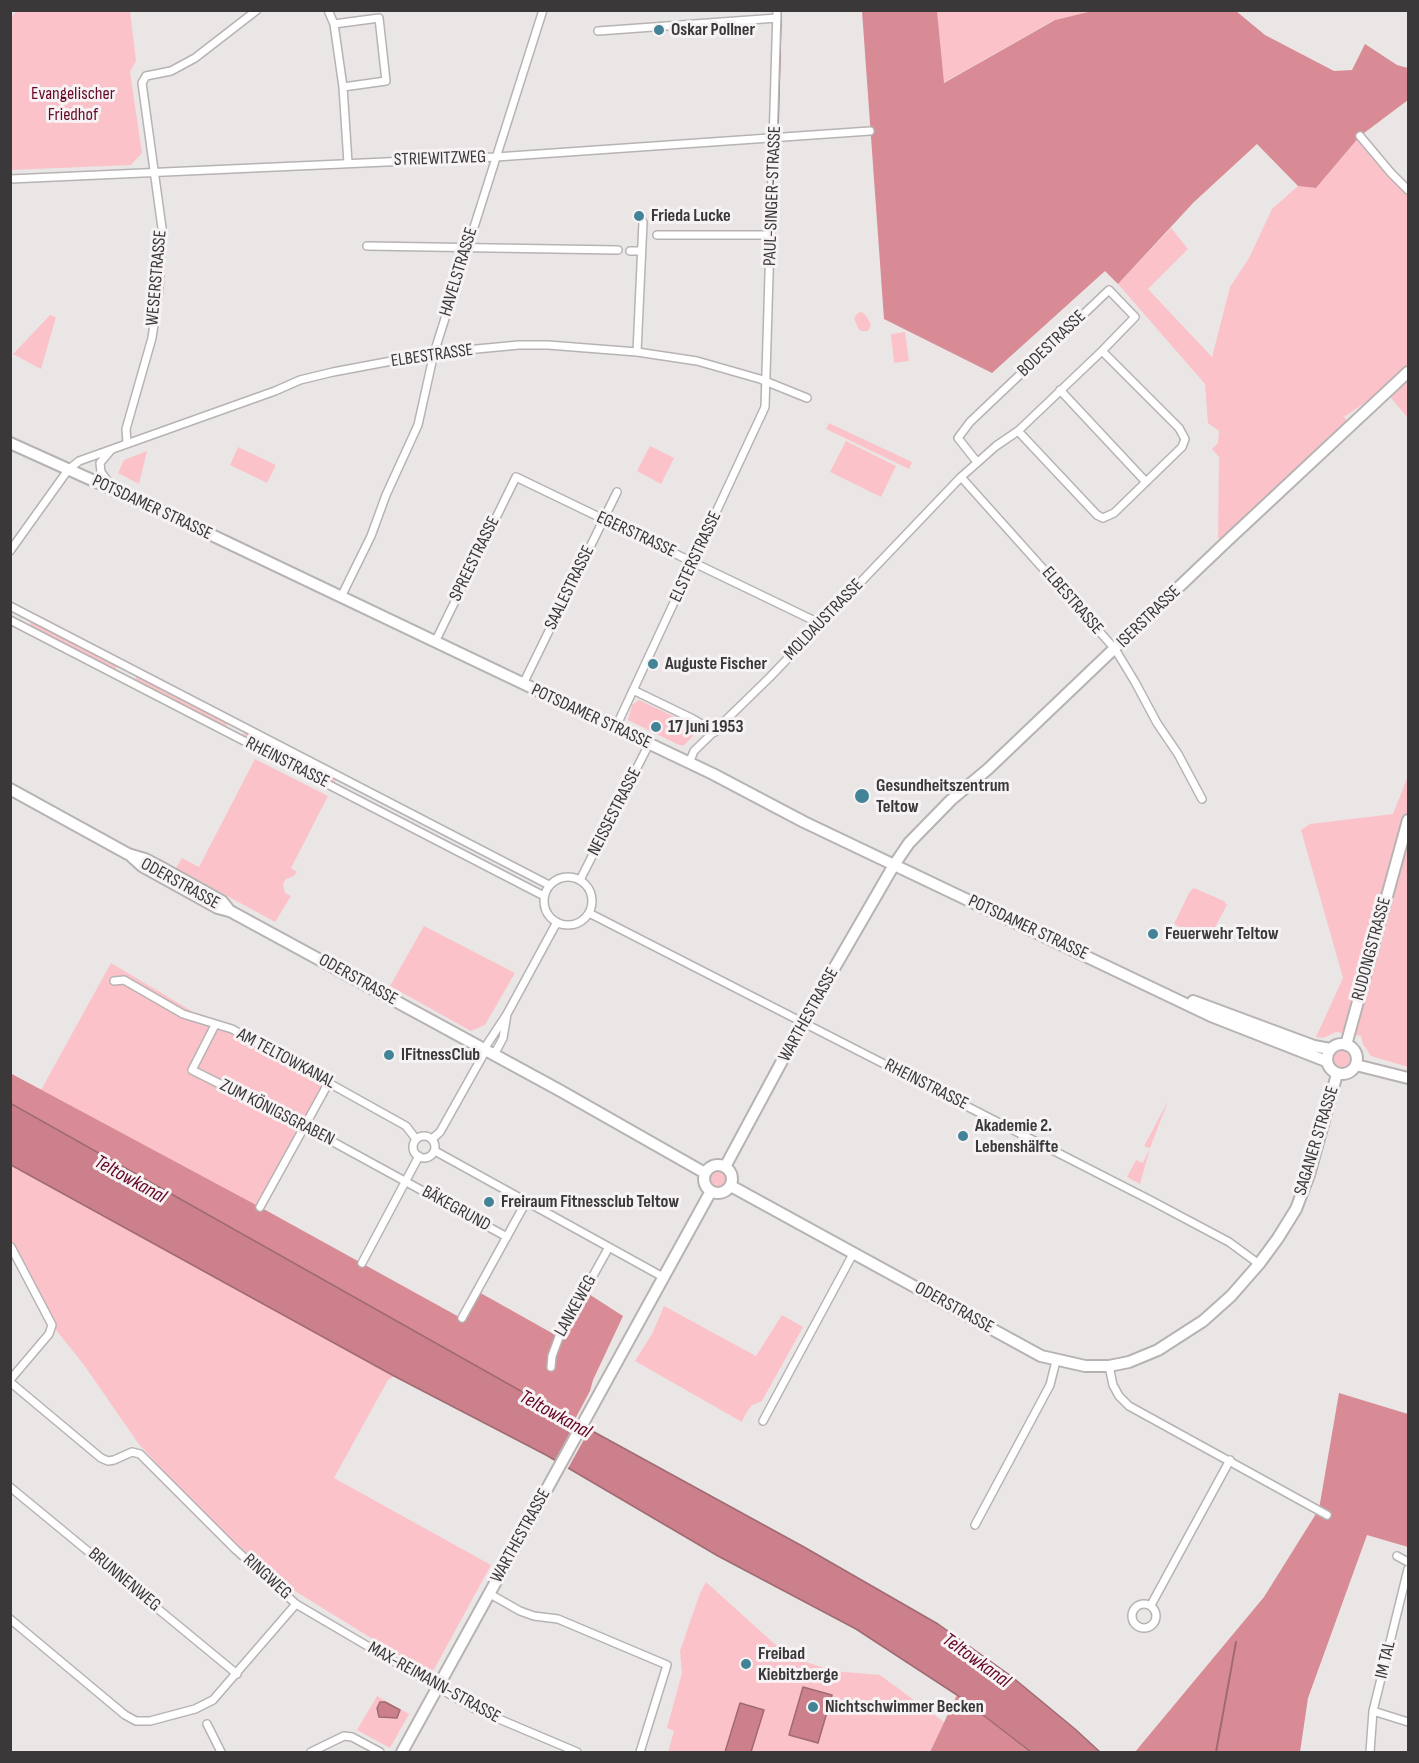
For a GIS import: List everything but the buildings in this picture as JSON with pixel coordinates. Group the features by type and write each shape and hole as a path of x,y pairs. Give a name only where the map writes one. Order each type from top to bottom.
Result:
{"street":[{"name":"WESERSTRASSE","path":"127,443 126,429 152,338 159,289 162,228 142,82 146,75 171,71 195,58 257,10"},
{"path":"328,10 334,24 343,87 348,163"},
{"name":"HAVELSTRASSE","path":"340,597 371,536 386,495 418,425 434,353 543,10"},
{"path":"598,31 777,14"},
{"name":"PAUL-SINGER-STRASSE","path":"766,382 777,14"},
{"path":"334,24 379,18 386,81 343,87"},
{"name":"STRIEWITZWEG","path":"10,179 496,157 870,131"},
{"path":"1360,136 1391,173 1408,189"},
{"path":"637,352 643,222"},
{"path":"657,235 771,236"},
{"path":"367,246 618,250"},
{"path":"630,250 641,251"},
{"name":"BODESTRASSE","path":"961,477 1018,431 1135,317 1109,290 970,422 958,438 977,462"},
{"name":"ELBESTRASSE","path":"68,470 79,461 300,380 434,353 519,345 637,352 698,361 766,382 807,398"},
{"path":"1018,431 1097,515 1103,518 1114,513 1183,445 1185,439 1179,428 1102,351"},
{"name":"ISERSTRASSE","path":"894,865 909,843 951,800 988,769 1408,372"},
{"name":"ELSTERSTRASSE","path":"615,729 765,407 766,382"},
{"path":"1060,390 1146,482"},
{"name":"POTSDAMER STRASSE","path":"10,443 114,490 689,763 894,865 1219,1019 1312,1053 1326,1061 1330,1069 1337,1074"},
{"path":"114,448 100,464 101,472 114,490"},
{"path":"10,551 68,470"},
{"name":"EGERSTRASSE","path":"516,477 821,624"},
{"name":"SPREESTRASSE","path":"435,642 516,477"},
{"name":"ELBESTRASSE","path":"961,477 1115,650 1135,681 1157,723 1178,754 1202,799"},
{"name":"MOLDAUSTRASSE","path":"689,763 694,751 821,624 961,477"},
{"name":"SAALESTRASSE","path":"523,684 617,492"},
{"name":"RHEINSTRASSE","path":"10,606 549,885"},
{"path":"25,627 31,616"},
{"name":"RHEINSTRASSE","path":"10,620 544,896"},
{"path":"124,679 130,667"},
{"path":"633,690 715,732"},
{"name":"RHEINSTRASSE","path":"232,735 238,723"},
{"name":"NEISSESTRASSE","path":"580,880 649,744"},
{"name":"RHEINSTRASSE","path":"343,792 349,781"},
{"name":"ODERSTRASSE","path":"10,789 131,855 145,859 222,901 230,911 488,1051 705,1173"},
{"name":"RUDONGSTRASSE","path":"1346,1044 1408,820"},
{"path":"453,849 459,838"},
{"name":"WARTHESTRASSE","path":"725,1167 803,1022 894,865"},
{"path":"568,876 580,880 588,888 592,897 588,913 585,918 575,924 557,922 548,914 544,903 544,896 549,885 555,880 568,876"},
{"name":"RHEINSTRASSE","path":"588,913 1150,1200 1229,1242 1258,1264"},
{"path":"432,1139 440,1132 488,1051 557,922"},
{"name":"AM TELTOWKANAL","path":"114,981 124,980 183,1014 232,1029 406,1126 416,1139"},
{"name":"POTSDAMER STRASSE","path":"1170,995 1205,1004 1283,1034 1330,1049"},
{"path":"488,1051 503,1038 507,1014"},
{"name":"ZUM KÖNIGSGRABEN","path":"215,1025 192,1070 405,1180"},
{"path":"1326,1061 1330,1049 1337,1044 1346,1044 1352,1048 1356,1054 1356,1065 1348,1073 1337,1074"},
{"path":"1356,1065 1408,1078"},
{"name":"SAGANER STRASSE","path":"1109,1366 1129,1362 1158,1350 1194,1327 1231,1296 1258,1264 1296,1209 1309,1174 1337,1074"},
{"path":"260,1207 328,1082"},
{"path":"422,1136 432,1139 435,1151 429,1157 419,1156 413,1148 416,1139 422,1136"},
{"path":"435,1151 663,1277 711,1191"},
{"path":"362,1263 419,1156"},
{"path":"712,1166 725,1167 732,1178 730,1186 724,1192 711,1191 705,1185 705,1173 712,1166"},
{"name":"BÄKEGRUND","path":"405,1180 507,1237"},
{"name":"ODERSTRASSE","path":"730,1186 1027,1348 1056,1361 1109,1366"},
{"name":"BÄKEGRUND","path":"462,1318 526,1202"},
{"path":"10,1381 50,1334 52,1324 11,1247"},
{"name":"LANKEWEG","path":"551,1368 552,1356 559,1337 609,1247"},
{"path":"763,1421 853,1254"},
{"name":"WARTHESTRASSE","path":"402,1752 663,1277"},
{"path":"975,1525 1050,1385 1056,1361"},
{"path":"1109,1366 1113,1385 1119,1396 1130,1406 1327,1515"},
{"name":"RINGWEG","path":"10,1381 101,1458 114,1460 132,1452 140,1454 236,1550 296,1604 213,1700 195,1709 150,1721 136,1721 125,1715 10,1620"},
{"path":"1151,1605 1230,1460"},
{"name":"BRUNNENWEG","path":"10,1487 237,1674"},
{"path":"1397,1556 1408,1562"},
{"name":"IM TAL","path":"1370,1752 1373,1712 1408,1569"},
{"path":"490,1594 534,1616 558,1619 667,1665 640,1752"},
{"name":"MAX-REIMANN-STRASSE","path":"296,1604 473,1708 577,1752"},
{"path":"1373,1712 1408,1722"},
{"path":"207,1724 221,1752"},
{"path":"311,1752 344,1736 352,1737 380,1752"}],"green space":[{"name":"Evangelischer Friedhof","path":"17,11 130,11 136,61 130,72 142,153 131,165 11,170 10,18"},
{"path":"937,11 1097,11 1054,20 943,83"},
{"path":"1360,136 1408,190 1408,418 1384,393 1400,379 1344,417 1351,425 1225,543 1218,538 1219,457 1212,449 1218,443 1219,431 1208,423 1205,384 1118,284 1171,228 1188,249 1148,289 1212,357 1230,287 1249,258 1272,209 1298,186 1316,188"},
{"path":"862,312 867,317 871,325 868,331 861,331 858,328 854,318"},
{"path":"50,315 56,317 41,369 13,354"},
{"path":"905,332 909,361 894,363 891,334"},
{"path":"829,423 912,462 909,469 826,429"},
{"path":"846,441 896,466 881,497 830,472"},
{"path":"650,446 674,458 661,484 637,471"},
{"path":"238,447 276,465 267,483 230,465"},
{"path":"147,451 139,484 118,473 124,460"},
{"path":"33,621 116,664 117,668 114,669 30,627"},
{"path":"137,676 226,723 227,726 224,727 135,679"},
{"path":"639,700 694,726 693,736 683,746 628,720 632,705"},
{"path":"247,733 333,777 336,781 330,782 245,737 243,734"},
{"path":"255,759 328,796 291,868 297,872 286,879 283,884 285,893 291,896 275,922 176,868 182,858 199,867"},
{"path":"1408,776 1408,1067 1371,1056 1361,1036 1336,1032 1323,1038 1316,1037 1343,978 1301,830 1310,824 1393,814"},
{"path":"1194,888 1224,901 1227,905 1207,942 1174,924 1190,891"},
{"path":"424,926 515,973 485,1025 471,1031 390,986"},
{"path":"111,963 215,1025 232,1029 329,1082 260,1207 41,1090"},
{"path":"1337,1050 1345,1050 1350,1055 1348,1066 1337,1068 1332,1063 1332,1055"},
{"path":"1168,1101 1150,1148 1144,1146"},
{"path":"1150,1148 1140,1184 1127,1177 1136,1160 1143,1163"},
{"path":"10,1165 394,1376 388,1380 334,1478 491,1565 431,1675 282,1583 234,1542 185,1492 172,1485 166,1474 138,1443 84,1365 52,1325 11,1247"},
{"path":"718,1169 725,1172 728,1179 725,1186 718,1189 711,1186 708,1179 711,1172"},
{"path":"664,1306 756,1356 782,1315 803,1327 762,1401 752,1405 742,1422 635,1361 652,1334"},
{"name":"Freibad Kiebitzberge","path":"706,1582 788,1656 833,1671 880,1675 944,1722 930,1752 668,1752 674,1731 667,1728 682,1673 680,1651"},
{"path":"377,1696 409,1714 390,1748 357,1730"}],"shaded area":[{"path":"1097,10 1236,11 1265,35 1334,71 1352,70 1365,44 1397,65 1408,68 1408,100 1360,136 1316,188 1298,186 1257,144 1194,202 1118,284 1105,271 992,373 884,319 862,11 937,11 944,83 1055,20"},
{"path":"10,1073 461,1318 477,1291 559,1337 584,1291 623,1316 590,1391 574,1421 11,1103"},
{"path":"1339,1393 1408,1414 1408,1547 1367,1535 1308,1698 1300,1752 1135,1752 1264,1597 1319,1509"},
{"path":"957,1695 1031,1752 930,1752"}],"water":[{"name":"Teltowkanal","path":"10,1103 938,1624 1011,1676 1100,1752 1031,1752 957,1695 856,1629 718,1556 546,1455 394,1376 11,1165"},
{"name":"Nichtschwimmer Becken","path":"803,1687 832,1695 818,1743 789,1735"},
{"path":"380,1702 385,1702 400,1710 397,1718 379,1717 377,1708"},
{"path":"740,1703 764,1710 751,1752 725,1752"}],"pier":[{"path":"577,1420 591,1427 567,1470 554,1462"}],"waterway":[{"path":"778,122 781,10"},
{"path":"1216,1752 1236,1642"}],"place":[{"name":"Oskar Pollner","path":"659,30"},
{"name":"Frieda Lucke","path":"639,216"},
{"name":"Auguste Fischer","path":"653,664"},
{"name":"17 Juni 1953","path":"656,727"},
{"name":"Gesundheitszentrum Teltow","path":"862,796"},
{"name":"Feuerwehr Teltow","path":"1153,934"},
{"name":"IFitnessClub","path":"389,1055"},
{"name":"Akademie 2. Lebenshälfte","path":"963,1136"},
{"name":"Freiraum Fitnessclub Teltow","path":"489,1202"},
{"name":"Freibad Kiebitzberge","path":"746,1664"},
{"name":"Nichtschwimmer Becken","path":"813,1707"}]}
